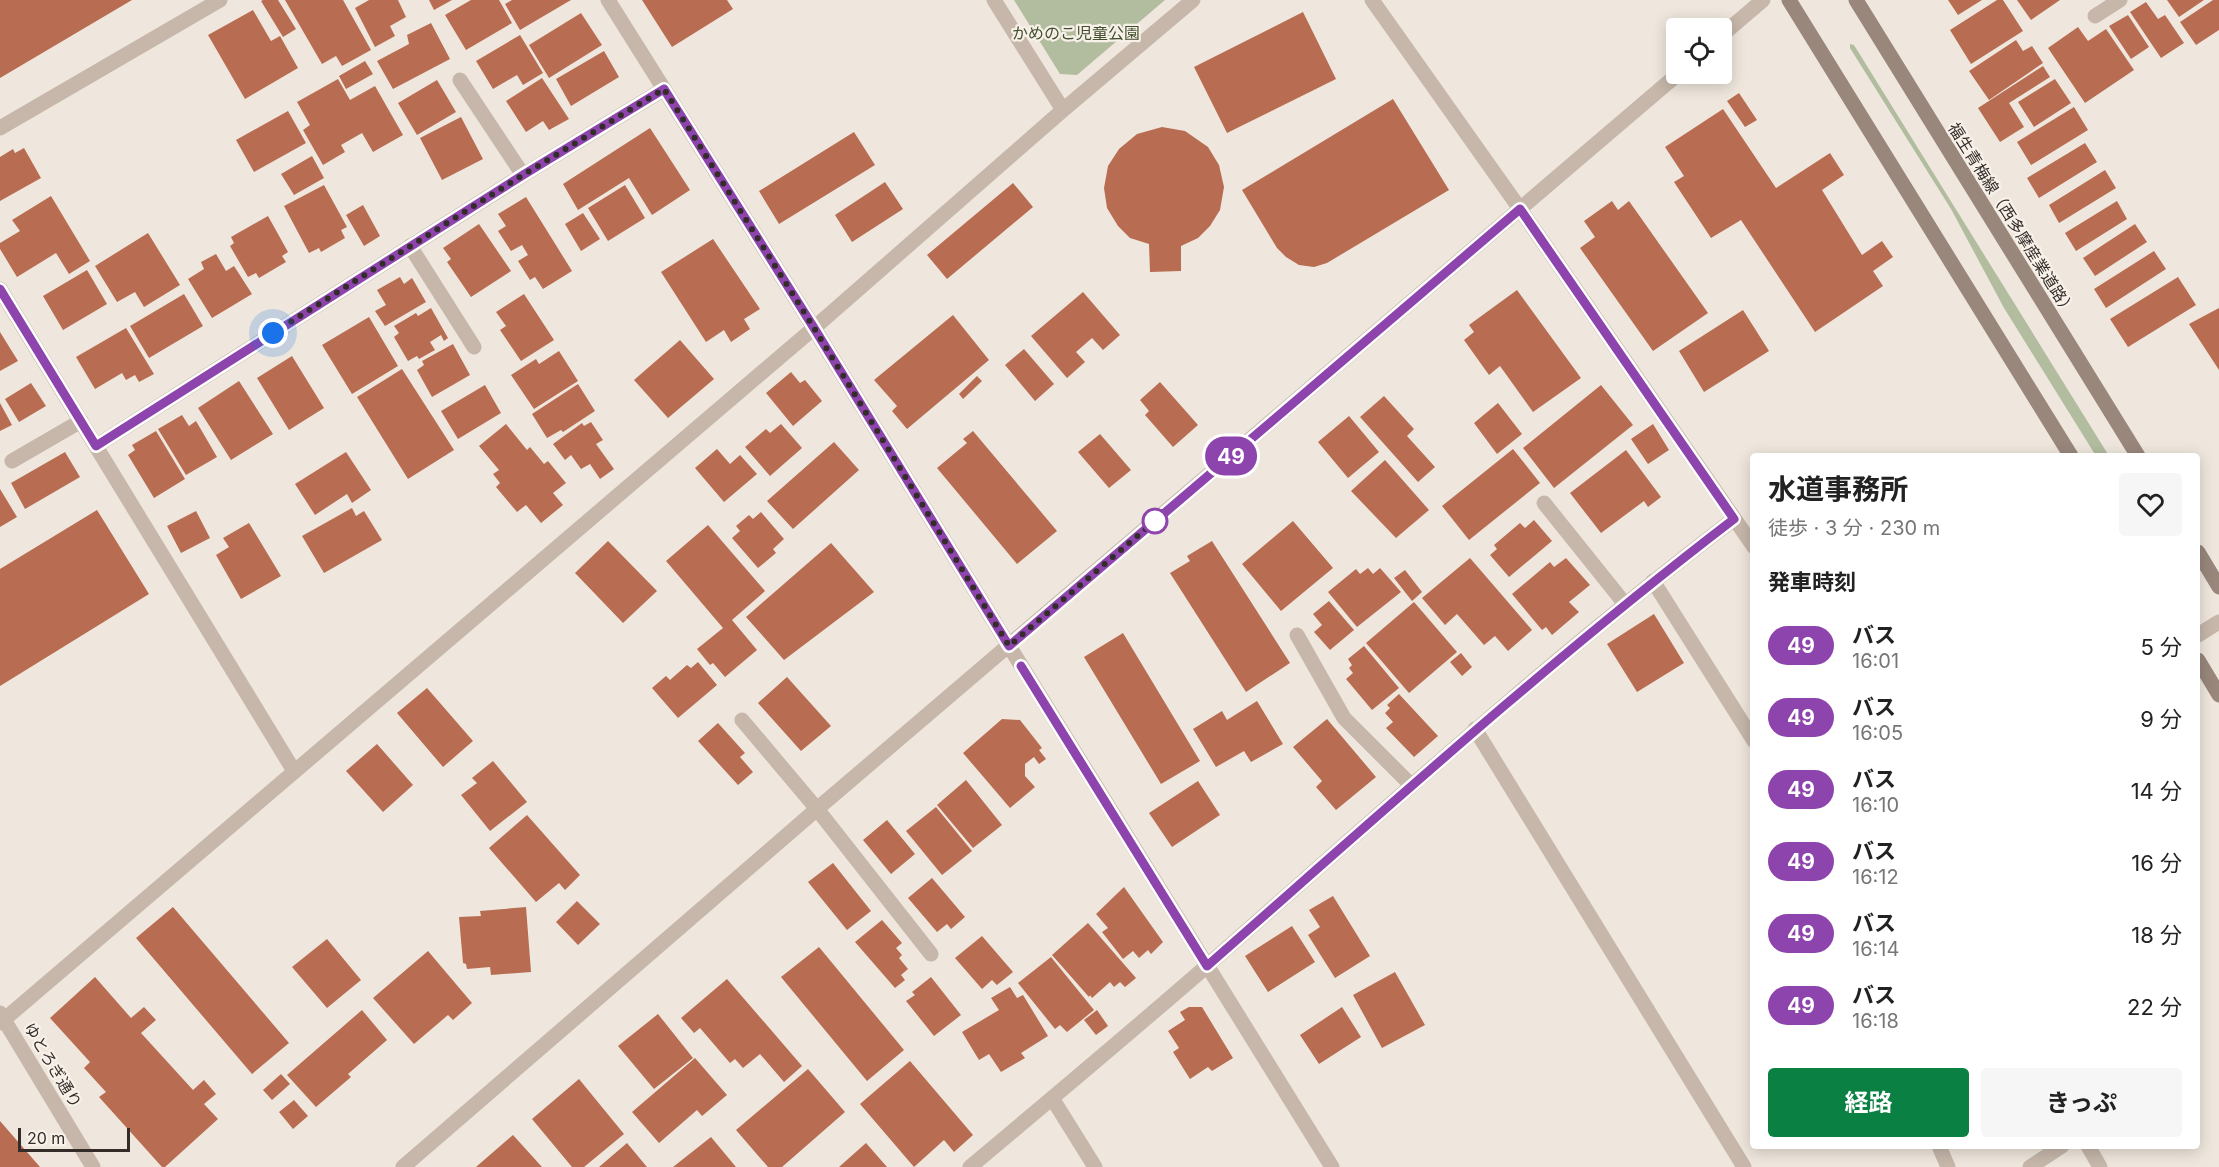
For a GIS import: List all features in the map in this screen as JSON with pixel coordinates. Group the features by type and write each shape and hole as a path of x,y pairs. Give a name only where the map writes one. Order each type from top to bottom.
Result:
{"main road":[{"path":"1789,0 2069,453"},
{"name":"福生青梅線（西多摩産業道路）","path":"1856,0 2136,453"},
{"path":"2200,555 2219,587"},
{"path":"2200,663 2219,694"}],"street":[{"path":"0,128 220,0"},
{"path":"608,0 814,328 1332,1167"},
{"path":"994,0 1063,110"},
{"path":"1,1019 814,328 1063,110 1193,0"},
{"path":"1372,0 1750,541"},
{"path":"1732,26 1763,0"},
{"path":"2095,16 2120,0"},
{"path":"460,80 523,175"},
{"path":"403,1167 817,809 1666,84"},
{"path":"96,446 410,246 664,89"},
{"path":"410,246 474,346"},
{"path":"0,289 294,771"},
{"path":"12,461 81,421"},
{"path":"1544,503 1625,604"},
{"path":"970,1167 1207,966 1475,729 1653,581 1734,519"},
{"path":"1653,581 1750,735"},
{"path":"2200,634 2219,622"},
{"path":"1298,635 1344,718 1411,786"},
{"path":"742,720 817,809 931,954"},
{"path":"1475,729 1744,1167"},
{"name":"ゆとろぎ通り","path":"1,1019 93,1167"},
{"path":"1052,1098 1095,1167"},
{"path":"1940,1149 1948,1167"},
{"path":"2030,1167 2057,1149"},
{"path":"2090,1149 2100,1167"}],"green space":[{"name":"かめのこ児童公園","path":"1014,0 1165,0 1077,75 1060,74"},
{"path":"1850,44 1854,45 2107,453 2094,453 2004,308 1951,209 1850,48"}],"building":[{"path":"0,0 132,0 0,78"},
{"path":"278,0 296,29 283,37 261,1"},
{"path":"285,0 343,0 371,50 342,66 336,56 322,64"},
{"path":"369,0 398,0 406,17 390,26 395,36 375,47 355,8"},
{"path":"429,0 452,0 434,10"},
{"path":"471,0 499,0 512,23 466,50 445,15"},
{"path":"512,0 571,0 520,30 505,4"},
{"path":"642,0 727,0 733,9 672,47"},
{"path":"1948,0 1982,0 1958,15"},
{"path":"1997,0 2003,0 2023,31 1971,64 1950,30"},
{"path":"2017,0 2060,0 2031,20"},
{"path":"2167,0 2204,0 2179,17"},
{"path":"2213,0 2219,0 2219,30 2196,45 2180,22"},
{"path":"2146,2 2158,19 2165,15 2184,43 2161,58 2130,12"},
{"path":"253,10 271,41 280,36 298,68 245,99 208,35"},
{"path":"1303,12 1336,79 1227,133 1194,67"},
{"path":"581,13 602,45 549,78 529,45"},
{"path":"2128,15 2149,47 2131,59 2109,26"},
{"path":"431,23 450,59 393,89 377,61 409,44 407,35"},
{"path":"2078,27 2088,41 2106,29 2134,70 2085,103 2048,48"},
{"path":"520,35 543,73 523,85 517,75 493,89 476,61"},
{"path":"2016,40 2023,51 2032,46 2043,63 1989,100 1969,71"},
{"path":"604,51 619,77 571,106 556,79"},
{"path":"365,61 373,74 346,89 339,76"},
{"path":"2043,66 2050,77 2009,103 2024,127 2000,142 1978,108"},
{"path":"542,78 569,119 549,130 543,121 526,132 506,101"},
{"path":"338,79 350,100 375,86 403,135 373,152 362,133 341,145 345,152 323,165 303,130 310,125 297,102"},
{"path":"2055,79 2071,103 2034,127 2018,102"},
{"path":"437,80 456,112 417,135 398,103"},
{"path":"1739,93 1757,120 1745,127 1727,101"},
{"path":"1393,99 1449,190 1327,263 1314,267 1299,265 1286,257 1277,248 1242,190"},
{"path":"2074,107 2088,130 2031,165 2017,142"},
{"path":"1723,109 1776,188 1830,153 1844,175 1822,190 1862,255 1882,241 1893,257 1873,271 1883,286 1815,332 1741,220 1711,238 1674,182 1684,176 1665,147"},
{"path":"288,111 306,143 254,172 236,140"},
{"path":"461,117 483,159 442,180 420,138"},
{"path":"1162,127 1185,131 1208,147 1219,165 1224,187 1220,210 1210,226 1198,238 1181,246 1181,271 1150,272 1149,244 1130,238 1118,226 1107,208 1104,188 1108,166 1119,149 1137,134"},
{"path":"650,128 690,190 652,215 629,178 578,210 563,184"},
{"path":"854,132 875,165 779,224 759,191"},
{"path":"2085,143 2097,162 2039,198 2027,178"},
{"path":"24,148 41,178 0,201 0,157 13,149 15,153"},
{"path":"312,156 324,178 294,195 281,174"},
{"path":"2105,170 2116,188 2059,223 2049,205"},
{"path":"885,182 903,209 852,242 835,215"},
{"path":"1013,183 1033,207 947,279 927,255"},
{"path":"324,185 347,227 341,230 345,238 321,252 319,248 309,253 284,206"},
{"path":"625,185 645,218 608,241 588,208"},
{"path":"51,196 90,261 69,274 56,253 17,277 0,249 0,243 20,231 12,220"},
{"path":"526,197 572,271 543,289 535,277 530,280 518,261 528,255 522,245 511,251 498,231 506,226 498,214"},
{"path":"1612,201 1618,210 1629,201 1708,313 1653,351 1580,248 1595,237 1584,221"},
{"path":"2117,201 2127,219 2076,251 2065,233"},
{"path":"363,205 380,236 364,246 346,215"},
{"path":"583,213 600,239 581,251 565,224"},
{"path":"268,216 288,252 282,256 286,262 259,278 256,273 248,277 230,246 234,243 231,237"},
{"path":"479,224 511,271 471,297 447,262 451,259 443,248"},
{"path":"2135,224 2147,242 2095,276 2083,258"},
{"path":"148,233 180,285 144,307 135,292 117,302 95,266"},
{"path":"713,239 760,309 744,319 750,329 731,342 724,330 706,342 661,272"},
{"path":"2154,251 2166,269 2106,308 2094,289"},
{"path":"216,254 226,271 234,266 252,294 212,318 188,279 204,269 201,262"},
{"path":"87,270 107,304 63,330 43,296"},
{"path":"400,277 404,284 412,278 426,302 385,326 375,311 386,305 377,290"},
{"path":"2178,277 2196,305 2128,347 2110,319"},
{"path":"1517,290 1581,378 1533,412 1500,366 1489,375 1464,340 1474,332 1469,325"},
{"path":"1083,292 1120,335 1103,350 1092,338 1076,352 1085,362 1067,378 1031,336"},
{"path":"184,294 203,326 149,358 130,326"},
{"path":"524,294 554,340 521,361 500,330 506,326 496,312"},
{"path":"431,308 448,338 444,341 441,335 430,342 435,350 419,359 417,356 408,361 394,337 399,333 394,326 416,313 418,316"},
{"path":"2219,308 2219,370 2189,324"},
{"path":"1743,310 1769,351 1704,392 1679,351"},
{"path":"953,315 989,360 907,429 892,411 897,406 874,380"},
{"path":"369,317 398,366 352,394 322,345"},
{"path":"126,328 154,374 139,382 135,375 126,380 122,373 95,389 76,357"},
{"path":"0,332 18,361 0,371"},
{"path":"680,340 714,379 668,418 634,380"},
{"path":"453,344 470,375 432,397 417,370 424,365 422,361"},
{"path":"1024,349 1054,384 1035,401 1005,365"},
{"path":"559,351 578,381 534,409 511,375 536,359 539,364"},
{"path":"292,356 324,408 289,430 257,378"},
{"path":"402,369 454,450 408,479 357,397"},
{"path":"791,372 800,383 805,380 822,401 793,426 766,393"},
{"path":"977,376 982,381 963,399 959,394"},
{"path":"239,381 273,434 231,460 198,408"},
{"path":"1160,382 1198,425 1173,447 1145,415 1149,411 1140,400"},
{"path":"31,383 46,406 19,422 5,399"},
{"path":"578,384 595,411 563,432 561,430 547,438 532,414"},
{"path":"485,385 501,413 458,439 441,411"},
{"path":"1601,385 1633,425 1554,488 1523,448"},
{"path":"1384,396 1414,429 1407,436 1435,467 1418,482 1360,417"},
{"path":"0,403 12,425 0,431"},
{"path":"1498,403 1522,434 1497,454 1474,423"},
{"path":"182,415 189,426 196,421 217,457 186,475 158,429"},
{"path":"1349,416 1379,452 1348,478 1318,442"},
{"path":"591,422 603,440 596,444 614,469 600,479 590,464 581,469 571,455 565,460 553,444 582,423 584,426"},
{"path":"506,424 527,450 530,447 544,464 548,461 566,483 553,493 563,505 541,523 526,505 517,512 496,487 500,483 493,474 499,470 479,446"},
{"path":"781,424 802,448 770,476 745,447 766,429 770,433"},
{"path":"1653,424 1669,450 1648,464 1631,439"},
{"path":"156,431 185,479 154,498 128,455 135,450 132,445"},
{"path":"973,431 1057,531 1017,564 937,468 967,443 963,439"},
{"path":"1100,434 1131,470 1109,488 1078,452"},
{"path":"834,442 859,470 793,529 767,501"},
{"path":"717,449 730,464 740,455 757,474 724,502 695,468"},
{"path":"1513,449 1540,483 1469,540 1442,506"},
{"path":"1626,450 1661,497 1648,507 1644,501 1601,533 1570,493"},
{"path":"65,452 80,477 25,509 11,483"},
{"path":"346,452 371,490 352,503 347,494 315,515 295,484"},
{"path":"1385,460 1429,510 1396,538 1351,491"},
{"path":"0,489 17,517 0,527"},
{"path":"352,508 356,516 364,511 382,540 324,573 302,536"},
{"path":"97,510 149,594 0,686 0,569"},
{"path":"196,511 210,538 181,553 167,526"},
{"path":"761,512 784,539 773,549 776,553 758,568 732,538 740,531 736,526 749,515 753,519"},
{"path":"1534,520 1552,541 1509,577 1490,555 1497,549 1494,545 1520,523 1525,528"},
{"path":"1293,521 1333,568 1281,611 1242,564"},
{"path":"249,523 281,576 241,599 216,555 229,547 223,538"},
{"path":"708,525 765,591 732,620 757,650 725,677 713,663 710,665 697,649 723,628 666,561"},
{"path":"608,541 657,591 623,623 575,573"},
{"path":"1212,541 1290,663 1246,692 1170,573 1190,561 1187,556"},
{"path":"831,543 874,592 784,660 746,617"},
{"path":"1470,558 1532,630 1508,651 1495,636 1484,645 1457,614 1445,625 1422,598"},
{"path":"1566,558 1590,585 1569,602 1579,612 1552,635 1546,627 1542,630 1512,594 1550,562 1554,567"},
{"path":"1368,568 1373,574 1380,568 1401,592 1357,627 1328,592 1356,569 1360,574"},
{"path":"1405,570 1422,592 1412,601 1394,578"},
{"path":"1329,601 1354,630 1330,650 1314,632 1322,625 1313,614"},
{"path":"1414,602 1457,652 1409,693 1366,643"},
{"path":"1654,614 1684,663 1637,692 1607,644"},
{"path":"1123,633 1200,761 1161,784 1084,657"},
{"path":"1364,646 1399,688 1372,710 1346,679 1353,673 1349,668 1352,665 1348,659"},
{"path":"1461,653 1472,667 1462,676 1450,662"},
{"path":"698,662 717,685 678,718 652,688 666,676 670,680 687,665 691,668"},
{"path":"787,677 831,726 801,751 758,703"},
{"path":"427,688 473,741 443,767 397,713"},
{"path":"1399,694 1438,736 1414,757 1386,728 1393,722 1385,713 1390,708 1387,705"},
{"path":"1257,701 1283,744 1251,762 1244,751 1216,767 1193,729 1222,711 1227,720"},
{"path":"1002,719 1020,720 1042,748 1039,750 1046,759 1039,764 1034,757 1025,764 1025,776 1035,787 1010,808 963,753"},
{"path":"1327,719 1376,777 1336,810 1316,787 1322,781 1293,747"},
{"path":"718,723 745,753 740,757 753,772 738,785 698,741"},
{"path":"377,744 413,785 383,812 346,771"},
{"path":"493,761 527,802 490,831 461,795 477,783 472,778"},
{"path":"966,780 1002,825 973,848 937,805"},
{"path":"1198,781 1220,815 1172,847 1149,813"},
{"path":"936,807 972,851 942,875 906,831"},
{"path":"527,815 580,875 565,890 559,883 536,902 489,848"},
{"path":"887,820 915,854 891,874 863,840"},
{"path":"833,863 871,911 847,930 808,882"},
{"path":"932,878 965,917 951,929 947,924 937,932 908,898"},
{"path":"1124,887 1163,942 1151,954 1148,950 1139,958 1133,951 1123,959 1102,932 1108,928 1096,914"},
{"path":"1333,896 1370,956 1335,978 1308,935 1320,927 1309,910"},
{"path":"577,901 600,924 578,945 556,922"},
{"path":"173,907 289,1043 252,1074 136,938"},
{"path":"526,907 531,972 491,975 490,967 467,969 466,964 463,963 459,917 481,916 480,911"},
{"path":"882,920 902,943 896,948 902,955 899,958 908,969 901,975 905,980 895,988 855,942"},
{"path":"1088,923 1136,978 1125,987 1120,982 1114,987 1110,982 1092,998 1052,955"},
{"path":"1292,926 1315,962 1268,992 1245,956"},
{"path":"982,936 1013,972 997,985 992,980 982,989 955,958"},
{"path":"327,939 361,980 327,1008 292,967"},
{"path":"819,947 904,1050 867,1081 781,977"},
{"path":"428,951 472,1003 453,1020 448,1015 414,1044 373,998"},
{"path":"1051,957 1094,1010 1067,1032 1060,1025 1055,1029 1018,983"},
{"path":"1395,972 1425,1025 1382,1048 1353,995"},
{"path":"95,977 131,1018 144,1007 156,1020 141,1033 193,1090 204,1080 216,1094 204,1104 218,1119 165,1167 162,1167 99,1097 106,1092 84,1068 90,1062 50,1018"},
{"path":"931,977 961,1015 934,1036 906,1001 915,995 912,992"},
{"path":"727,979 802,1066 784,1082 760,1054 743,1068 735,1059 730,1063 700,1028 694,1033 681,1018"},
{"path":"1010,987 1017,998 1023,995 1048,1036 1021,1053 1025,1058 1001,1072 989,1054 979,1060 962,1032 999,1010 991,998"},
{"path":"1189,1007 1202,1007 1233,1058 1212,1071 1208,1067 1190,1079 1173,1052 1179,1048 1168,1031 1185,1020 1180,1012"},
{"path":"1342,1007 1361,1037 1319,1064 1300,1035"},
{"path":"362,1010 387,1040 348,1074 351,1077 316,1107 287,1075"},
{"path":"1097,1010 1108,1026 1096,1035 1084,1020"},
{"path":"658,1014 693,1058 654,1089 618,1046"},
{"path":"695,1058 727,1095 702,1116 697,1110 659,1143 632,1112"},
{"path":"910,1061 973,1135 954,1152 944,1140 914,1167 860,1104"},
{"path":"808,1069 845,1112 782,1167 768,1167 736,1130"},
{"path":"281,1074 290,1084 272,1100 263,1090"},
{"path":"579,1079 624,1134 584,1167 572,1167 532,1119"},
{"path":"294,1100 308,1116 293,1129 279,1112"},
{"path":"0,1121 40,1167 0,1167"},
{"path":"513,1135 542,1167 476,1167"},
{"path":"711,1137 736,1167 673,1167"},
{"path":"627,1143 647,1167 599,1167"},
{"path":"866,1143 887,1167 839,1167"}],"bus line":[{"name":"49","path":"0,289 96,446 523,175 664,89 1009,646 1520,209 1734,519 1653,581 1475,729 1207,966 1021,666"}],"route":[{"path":"273,333 664,89 1009,646 1155,521"}]}
